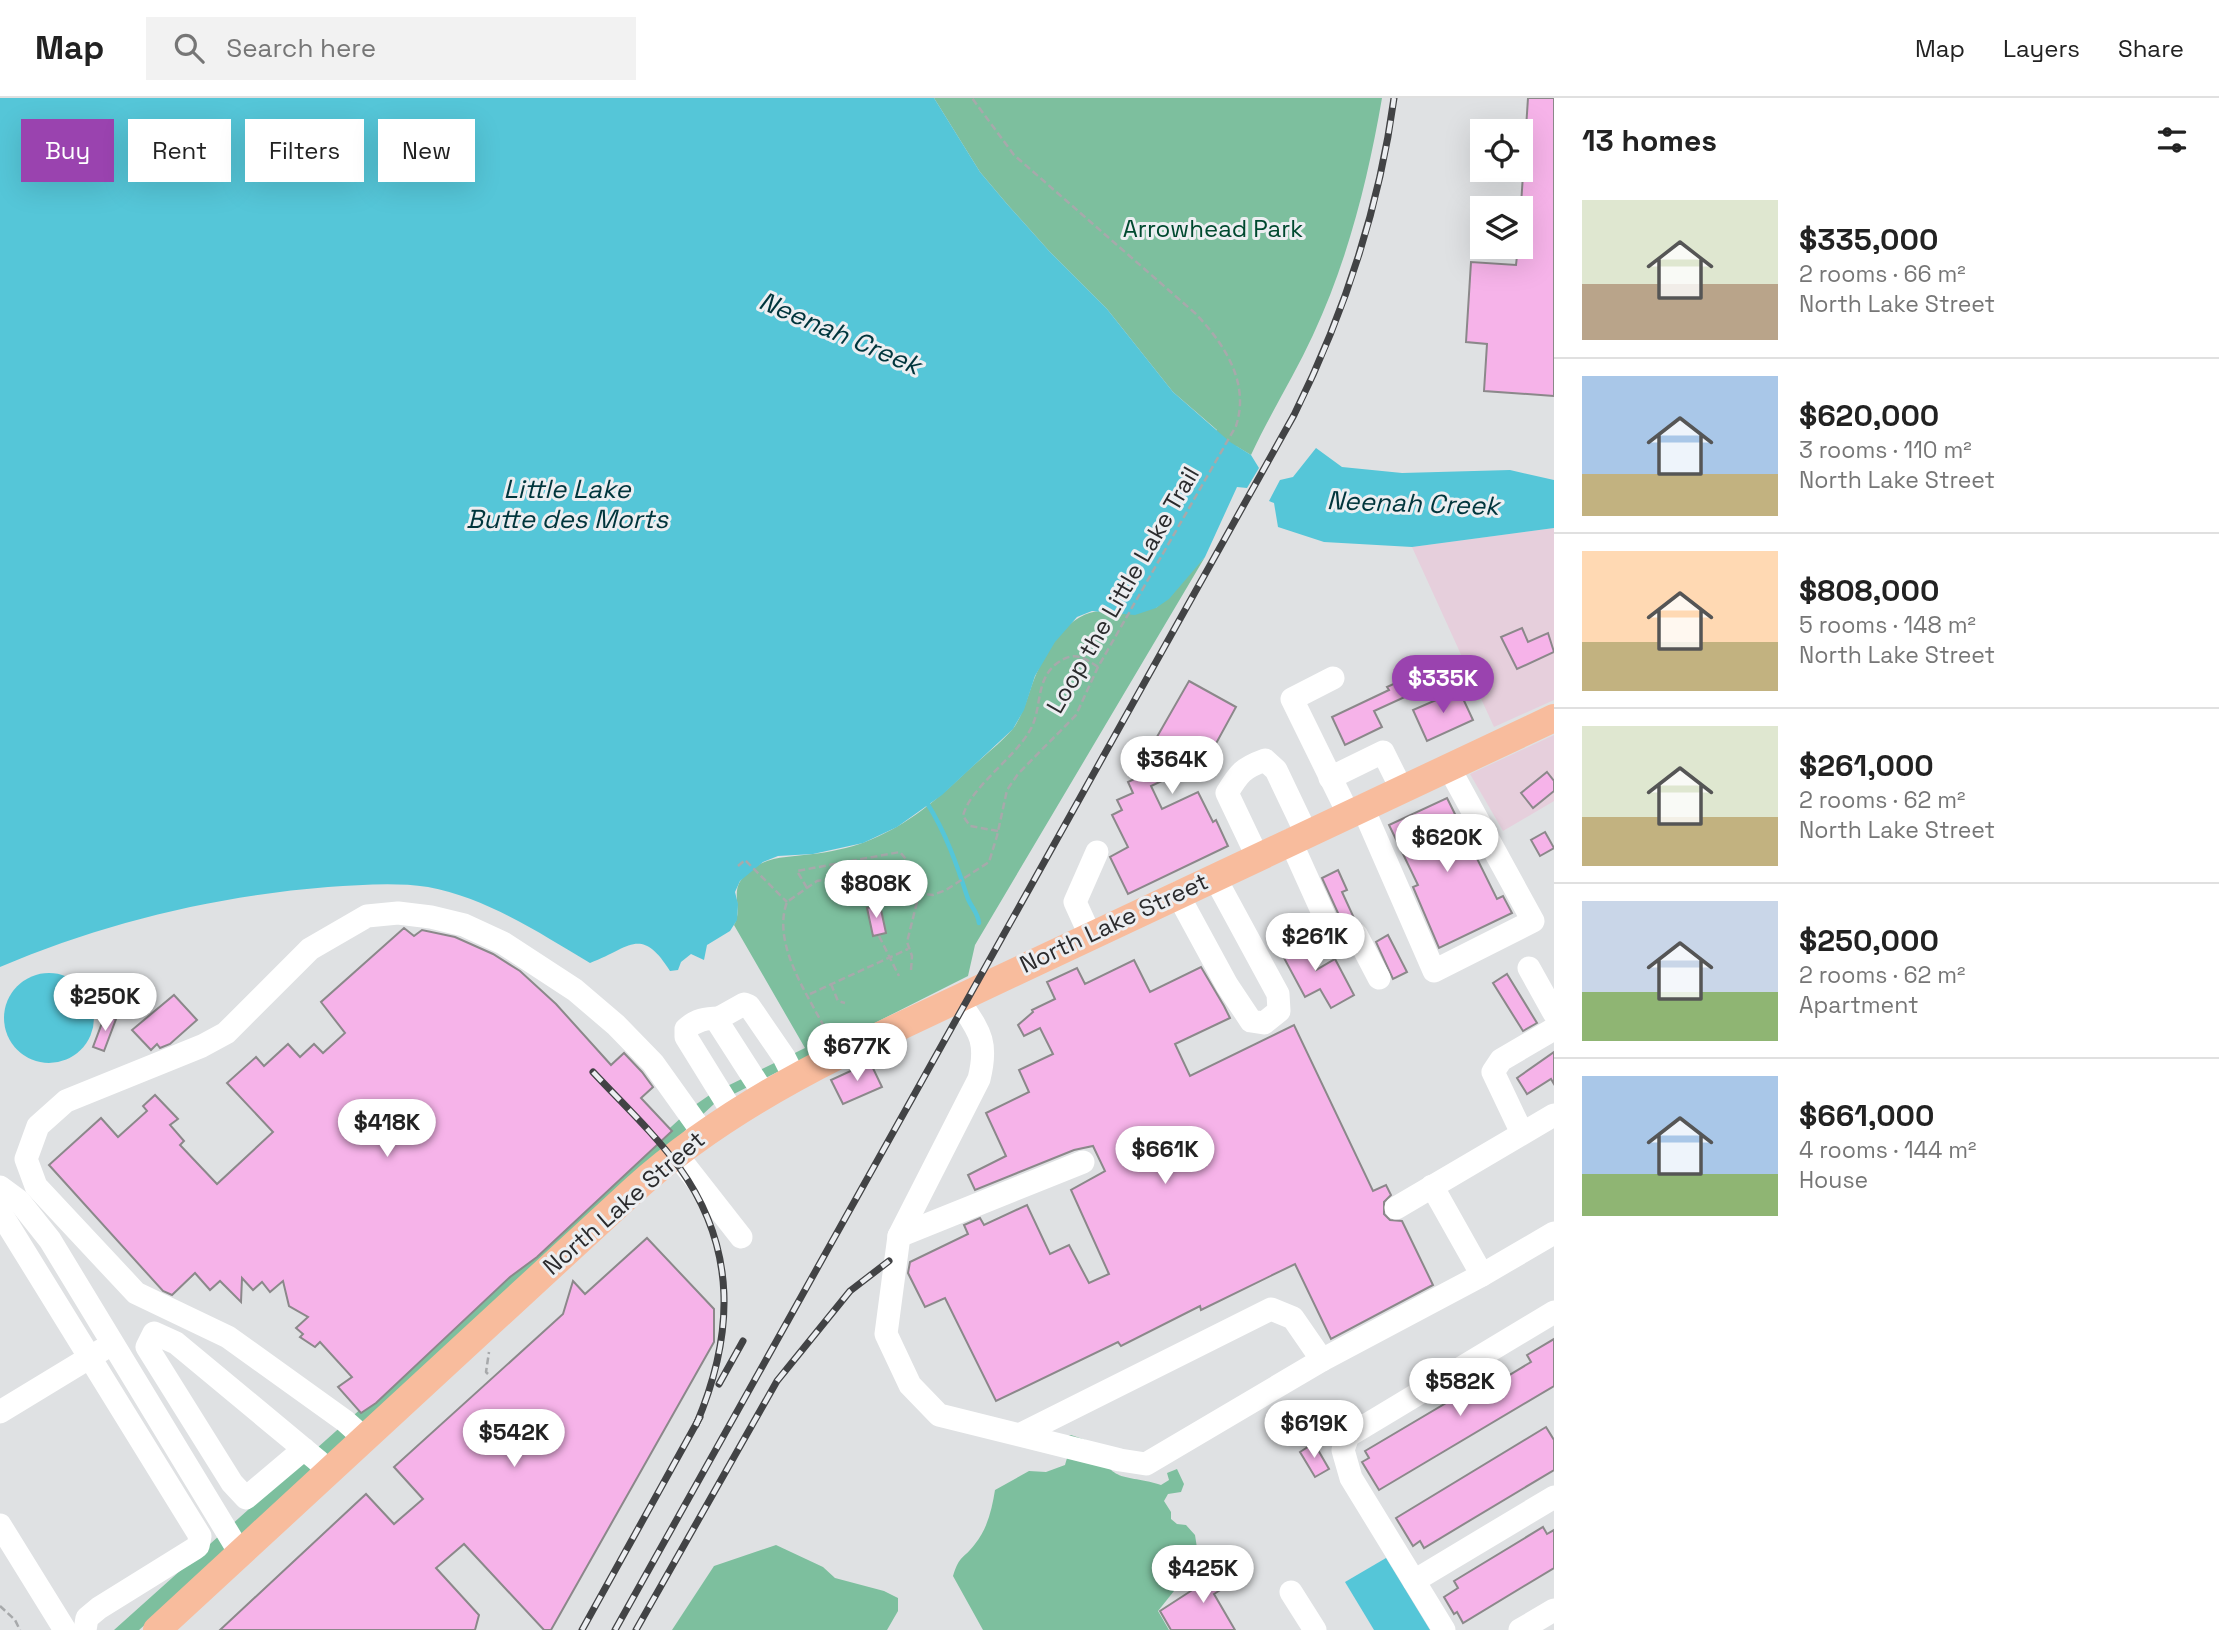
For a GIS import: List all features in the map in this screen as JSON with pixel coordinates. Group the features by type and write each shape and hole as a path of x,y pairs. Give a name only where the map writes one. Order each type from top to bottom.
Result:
{"main road":[{"name":"North Lake Street","path":"157,1630 176,1618 240,1553 363,1438 676,1154 733,1113 794,1077 1090,934 1554,718"}],"street":[{"path":"1333,678 1292,699 1330,778 1355,810 1434,971 1533,921 1448,766"},
{"path":"1330,778 1383,752 1401,788"},
{"path":"1257,856 1227,793 1239,773 1265,760 1276,770 1336,942 1356,934 1379,978"},
{"path":"1090,934 1075,902 1097,852"},
{"path":"1177,893 1251,1021 1264,1023 1279,1011 1278,994 1214,876"},
{"path":"363,1438 345,1421 228,1337 136,1293 36,1186 26,1159 38,1126 66,1101 202,1046 226,1033 310,949 367,916 398,913 431,916 464,925 503,943 575,990 616,1025 653,1063 703,1133"},
{"path":"1529,968 1554,1013"},
{"path":"957,999 982,1040 985,1057 979,1079 899,1236 886,1334 910,1385 939,1415 1120,1461 1146,1464 1322,1360 1482,1275 1554,1233"},
{"path":"733,1113 686,1037 686,1029 692,1023 706,1018 719,1018 744,1003 749,1006 784,1056 794,1077"},
{"path":"719,1018 719,1024 764,1094"},
{"path":"1522,1133 1493,1072 1501,1060 1554,1029"},
{"path":"1396,1208 1522,1133 1551,1124"},
{"path":"676,1154 741,1237"},
{"path":"899,1236 1083,1162"},
{"path":"0,1186 19,1201 42,1228 240,1553"},
{"path":"1432,1186 1482,1275"},
{"path":"0,1212 200,1536 200,1541 194,1549 90,1619 59,1620 0,1525"},
{"path":"1021,1434 1271,1309 1293,1318 1322,1360"},
{"path":"1444,1630 1345,1465 1343,1450 1348,1436 1554,1312"},
{"path":"296,1443 246,1498 232,1483 147,1347 154,1333 176,1343 296,1443 329,1471"},
{"path":"0,1412 114,1343"},
{"path":"1414,1581 1554,1497"},
{"path":"1291,1592 1315,1630"},
{"path":"1520,1630 1554,1610"}],"path":[{"name":"Loop the Little Lake Trail","path":"787,902 807,888 833,877 873,879 917,894 933,895 946,890 989,862 1007,790 1018,774 1076,715 1098,667 1236,426 1240,414 1238,383 1216,335 1196,314 1014,155 972,98"},
{"path":"998,831 970,827 962,816 976,790 997,772 1028,734 1036,718 1039,690 1054,666 1073,655 1083,656 1098,667"},
{"path":"807,888 797,871 900,852 909,863 917,894 907,942 912,956 911,970"},
{"path":"738,866 745,860 787,902 782,936 831,1040"},
{"path":"873,879 873,904"},
{"path":"880,936 899,976"},
{"path":"808,995 908,949"},
{"path":"831,984 838,1001 845,1003"},
{"path":"488,1374 486,1372 490,1349"},
{"path":"0,1606 15,1620 20,1630"}],"shaded area":[{"path":"1554,528 1554,700 1494,727 1412,547"},
{"path":"1554,735 1554,801 1503,831 1470,774"}],"green space":[{"name":"Arrowhead Park","path":"934,98 1382,98 1370,159 1347,248 1313,335 1251,455 1236,446 1156,608 1205,557 975,945 968,976 714,1104 318,1470 139,1630 114,1630 695,1105 711,1094 805,1048 734,925 737,891 741,880 756,866 774,859 846,848 892,830 939,797 1004,738 1015,726 1035,677 1053,644 1070,624 1080,617 1103,611 1217,430 1173,392 1107,309 1007,204 980,172"},
{"path":"1071,1435 1100,1445 1108,1467 1121,1476 1161,1485 1169,1480 1167,1473 1177,1469 1184,1484 1181,1492 1168,1494 1164,1501 1171,1512 1171,1519 1177,1524 1186,1525 1195,1535 1197,1548 1205,1555 1184,1565 1177,1554 1167,1554 1152,1568 1153,1572 1161,1576 1171,1576 1177,1582 1174,1591 1158,1611 1169,1630 983,1630 953,1576 960,1560 975,1544 986,1525 995,1490 1029,1471 1046,1472 1065,1465 1067,1458 1054,1441"},
{"path":"776,1545 823,1567 835,1578 884,1591 898,1598 898,1611 887,1630 672,1630 714,1566"}],"water":[{"name":"Little Lake Butte des Morts","path":"0,98 934,98 980,172 1007,204 1107,309 1173,392 1230,442 1251,455 1259,468 1247,488 1237,487 1205,557 1169,599 1156,608 1135,615 1092,611 1077,617 1055,642 1035,676 1024,710 1013,729 942,795 897,827 863,843 813,854 778,856 763,862 740,881 735,892 738,904 737,920 730,931 707,945 704,960 691,954 681,962 678,970 670,971 651,948 634,944 590,963 512,918 471,899 428,887 378,884 286,891 161,914 79,937 0,967"},
{"name":"Neenah Creek","path":"1316,448 1342,467 1402,473 1510,470 1554,480 1554,528 1412,547 1324,542 1278,527 1274,503 1269,501 1280,480 1293,477"},
{"path":"49,973 74,981 86,993 94,1018 86,1043 74,1055 49,1063 24,1055 12,1043 4,1018 12,993 24,981"},
{"path":"1386,1558 1430,1630 1374,1630 1345,1582"}],"building":[{"path":"1528,98 1554,98 1554,396 1484,391 1487,344 1466,342 1471,262 1516,265 1517,259 1533,259 1533,196 1522,196 1523,182 1533,182 1533,119 1527,119"},
{"path":"1522,628 1528,642 1548,633 1554,652 1517,669 1501,637"},
{"path":"1189,681 1236,707 1207,760 1151,786 1162,809 1198,792 1213,822 1216,820 1228,846 1128,894 1110,857 1128,847 1112,815 1122,810 1117,800 1133,793 1128,782 1153,770 1146,756"},
{"path":"1400,681 1407,696 1374,711 1382,727 1345,745 1332,717 1389,690 1387,687"},
{"path":"1459,690 1473,720 1427,741 1413,710"},
{"path":"1547,772 1554,781 1554,791 1533,808 1521,793"},
{"path":"1447,798 1497,899 1503,896 1512,913 1439,948 1413,887 1418,885 1389,825"},
{"path":"1545,832 1554,848 1540,856 1531,840"},
{"path":"1338,870 1347,890 1342,892 1354,918 1343,924 1322,878"},
{"path":"880,905 886,933 873,936 867,908"},
{"path":"404,928 414,936 422,930 455,937 493,954 520,971 556,1004 611,1065 624,1053 653,1087 641,1098 672,1131 537,1257 510,1277 376,1403 361,1413 338,1387 352,1377 320,1342 315,1347 300,1337 303,1334 296,1328 308,1317 289,1306 283,1281 270,1292 262,1282 253,1290 242,1278 241,1302 220,1281 210,1290 195,1273 172,1295 163,1291 49,1165 101,1118 118,1137 147,1111 143,1106 155,1095 178,1119 170,1125 184,1141 180,1145 217,1184 273,1132 227,1083 256,1057 264,1066 288,1044 300,1057 314,1044 323,1053 345,1033 321,1002"},
{"path":"1297,934 1316,970 1335,959 1354,995 1331,1008 1320,989 1305,997 1277,945"},
{"path":"1388,935 1407,972 1393,979 1376,942"},
{"path":"1134,960 1150,992 1201,967 1230,1018 1175,1044 1190,1076 1294,1025 1373,1191 1386,1185 1391,1195 1384,1202 1384,1214 1390,1220 1402,1221 1433,1285 1331,1339 1295,1264 1201,1310 1200,1306 1121,1346 1118,1342 996,1401 945,1298 925,1307 908,1273 910,1262 968,1234 964,1225 980,1218 984,1225 1027,1205 1050,1254 1069,1245 1089,1283 1109,1274 1071,1190 1105,1171 1093,1146 1074,1150 975,1190 968,1175 1006,1156 986,1113 1029,1092 1019,1070 1053,1054 1040,1028 1024,1036 1018,1025 1032,1010 1055,999 1047,982 1077,968 1085,984"},
{"path":"1507,974 1537,1023 1523,1031 1493,983"},
{"path":"174,995 197,1020 170,1044 160,1048 157,1044 151,1050 132,1030"},
{"path":"105,1015 116,1019 104,1051 93,1047"},
{"path":"1554,1052 1554,1084 1551,1079 1527,1094 1517,1078"},
{"path":"870,1062 882,1087 843,1104 831,1080"},
{"path":"647,1238 714,1309 714,1342 551,1630 544,1630 464,1544 436,1568 479,1615 475,1630 220,1630 366,1494 394,1524 423,1499 394,1467 563,1314 573,1281 585,1294"},
{"path":"1554,1339 1554,1386 1379,1490 1362,1462 1369,1458 1365,1451 1502,1370 1506,1377 1531,1362 1527,1355"},
{"path":"1546,1427 1554,1440 1554,1470 1424,1548 1420,1541 1413,1546 1396,1518"},
{"path":"1314,1443 1329,1469 1315,1477 1300,1452"},
{"path":"1543,1527 1547,1534 1554,1530 1554,1568 1463,1623 1444,1597 1458,1588 1454,1581"},
{"path":"1237,1561 1246,1574 1214,1594 1235,1630 1171,1630 1160,1611"}],"waterway":[{"path":"927,803 945,838 979,923"}],"railway":[{"path":"615,1630 1294,415 1329,339 1357,261 1379,181 1394,98"},
{"path":"593,1072 679,1167 698,1198 712,1229 724,1293 723,1326 718,1359 696,1425"},
{"path":"636,1630 777,1381 850,1291 889,1261"},
{"path":"719,1384 743,1341"},
{"path":"582,1630 700,1417"}]}
